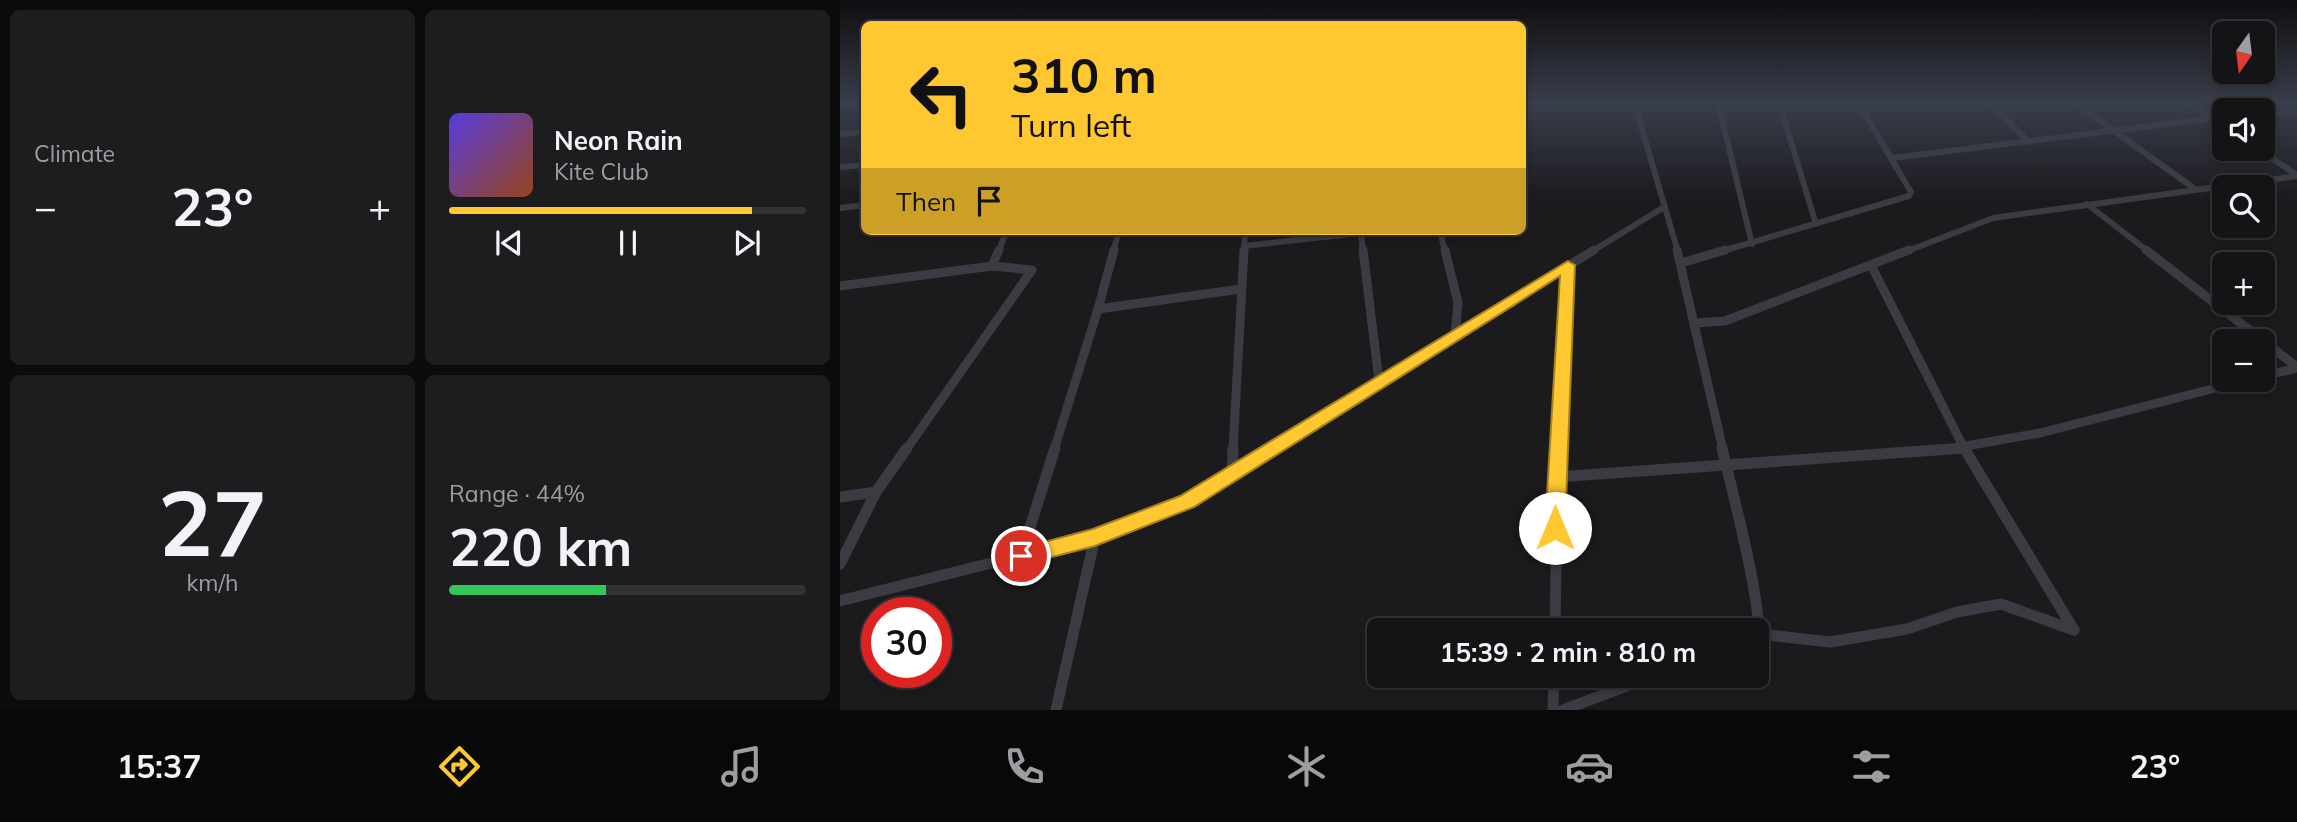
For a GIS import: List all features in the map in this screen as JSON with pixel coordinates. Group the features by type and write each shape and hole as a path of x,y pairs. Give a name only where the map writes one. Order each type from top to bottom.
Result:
{"street":[{"path":"1643,135 1696,323 1754,591 1756,618"},
{"path":"1726,135 1752,244"},
{"path":"1789,135 1816,225"},
{"path":"1681,263 1909,196 1912,192 1879,135"},
{"path":"2022,135 2029,142"},
{"path":"1893,158 2080,135"},
{"path":"2117,135 2195,189"},
{"path":"2275,160 2297,175"},
{"path":"840,167 861,165"},
{"path":"1696,323 1725,321 1993,218 2297,175"},
{"path":"2087,204 2297,367"},
{"path":"840,208 861,205"},
{"path":"840,601 1095,537 1167,512 1664,207"},
{"path":"992,266 1005,235"},
{"path":"1021,556 1098,309 1118,235"},
{"path":"1232,471 1245,235"},
{"path":"1244,246 1343,235"},
{"path":"1361,235 1378,381"},
{"path":"1441,235 1458,303 1455,334"},
{"path":"1555,618 1556,477 1568,265"},
{"path":"1769,636 1830,642 1907,629 1957,612 2001,604 2074,630 1964,449 1871,265"},
{"path":"840,286 992,266 1032,270 876,492 840,564"},
{"path":"1098,309 1241,289"},
{"path":"2275,373 2297,367"},
{"path":"1556,477 1964,449 2040,433 2212,389"},
{"path":"840,498 876,492"},
{"path":"1056,710 1095,537"},
{"path":"1553,710 1554,688"},
{"path":"1563,710 1621,688"}],"route":[{"path":"1021,556 1095,537 1167,512 1353,400 1378,381 1568,265 1555,528"}]}
